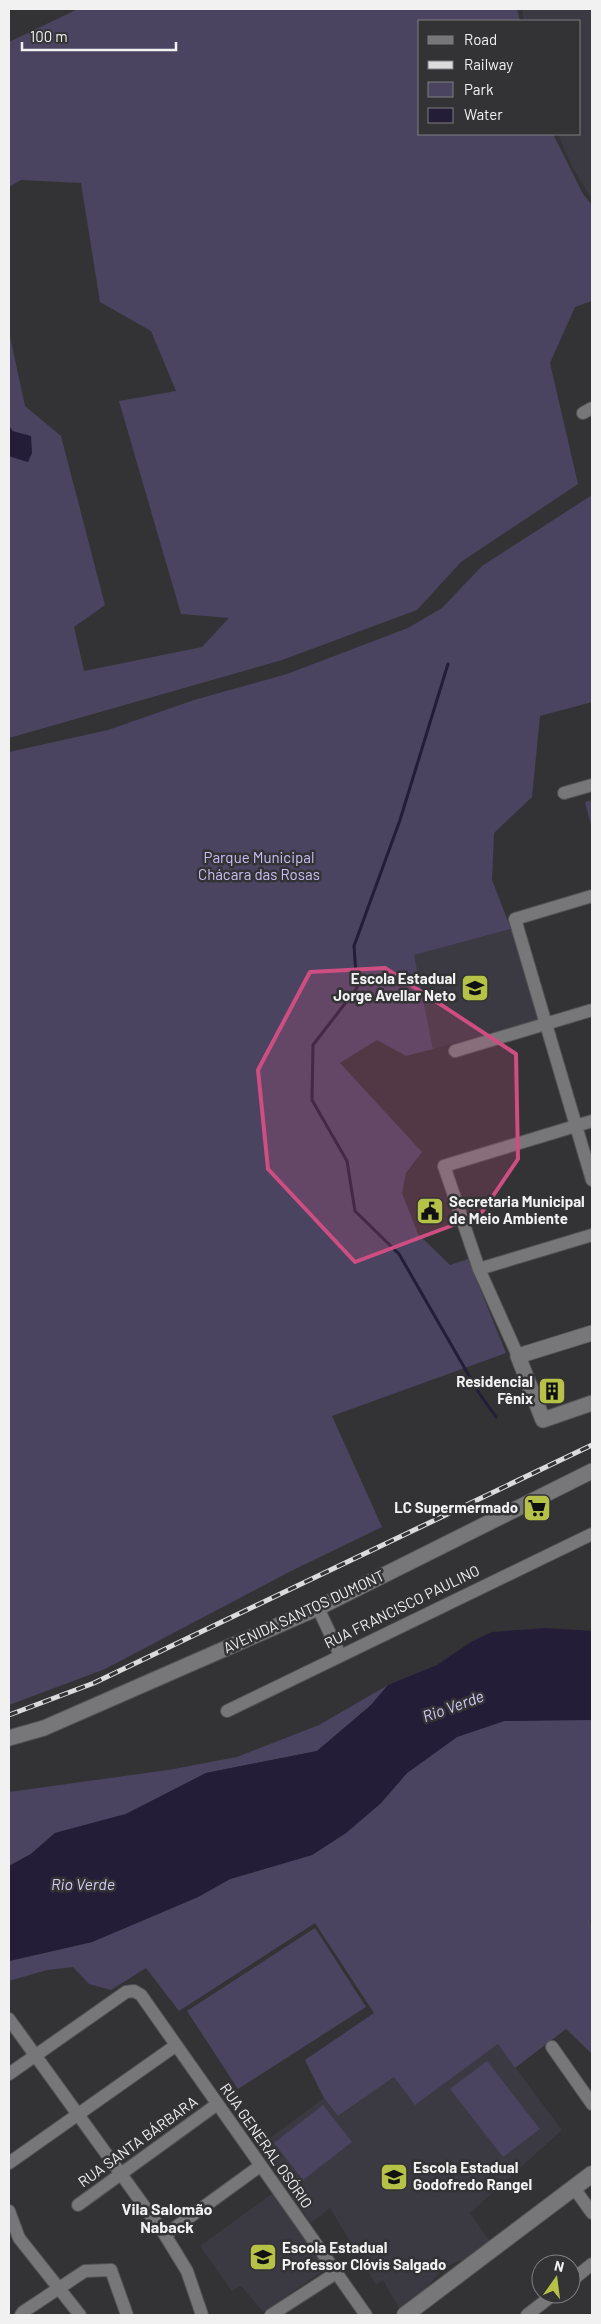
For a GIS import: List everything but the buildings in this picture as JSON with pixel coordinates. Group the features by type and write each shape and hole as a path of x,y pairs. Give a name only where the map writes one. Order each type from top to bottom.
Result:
{"main road":[{"path":"405,2315 592,2174"}],"street":[{"path":"564,793 592,785"},
{"path":"592,896 515,919 592,1180"},
{"path":"455,1051 592,1010"},
{"path":"592,1120 444,1166 479,1269 518,1356 543,1420 592,1403"},
{"path":"479,1269 592,1235"},
{"path":"518,1356 592,1333"},
{"name":"AVENIDA SANTOS DUMONT","path":"9,1738 44,1728 318,1608 592,1470"},
{"name":"RUA FRANCISCO PAULINO","path":"227,1711 592,1534"},
{"path":"318,1608 340,1655"},
{"name":"RUA GENERAL OSÓRIO","path":"35,2056 126,1992 134,1991 141,1995 174,2046 366,2315"},
{"path":"9,2019 165,2234 186,2271 202,2315"},
{"path":"9,2163 174,2046"},
{"path":"552,2047 592,2104"},
{"path":"9,2074 35,2056"},
{"name":"RUA SANTA BÁRBARA","path":"78,2205 216,2105"},
{"path":"165,2234 260,2166"},
{"path":"574,2188 592,2212"},
{"path":"9,2211 19,2238 80,2315"},
{"path":"581,2273 592,2264"},
{"path":"21,2315 57,2288 85,2271 111,2270 127,2315"},
{"path":"271,2315 336,2273"},
{"path":"527,2315 541,2304"}],"highlighted area":[{"path":"385,968 516,1054 518,1159 480,1215 355,1262 268,1169 258,1070 310,972"}],"shaded area":[{"path":"522,9 592,9 592,199 572,167 558,135 581,135 581,20 524,20"},
{"name":"Escola Estadual Jorge Avellar Neto","path":"511,929 539,1020 433,1049 413,955"},
{"name":"Escola Estadual Godofredo Rangel","path":"498,2044 562,2130 470,2213 491,2243 467,2258 443,2268 419,2297 401,2312 383,2280 376,2285 330,2208 311,2223 258,2147 324,2098 338,2116 394,2077 415,2104"},
{"name":"Escola Estadual Professor Clóvis Salgado","path":"273,2193 327,2268 263,2312 241,2286 232,2291 200,2246"}],"green space":[{"path":"78,9 517,9 520,20 418,20 418,135 554,135 583,194 592,205 592,301 575,307 550,363 578,484 461,562 417,610 282,660 9,738 9,456 28,462 9,430 9,332 25,406 61,436 105,605 74,627 84,671 202,647 229,618 181,614 119,401 176,391 151,331 100,302 81,183 21,180 9,187 9,42"},
{"name":"Parque Municipal Chácara das Rosas","path":"592,495 592,702 540,716 532,797 494,833 492,880 511,929 414,955 433,1049 406,1056 377,1040 340,1063 422,1152 406,1173 402,1193 418,1234 450,1265 468,1259 506,1353 332,1416 382,1527 291,1571 105,1669 9,1705 9,752 108,730 194,700 287,674 408,628 442,608 482,566"},
{"path":"592,800 592,824 591,825 585,802"},
{"path":"388,1685 371,1705 317,1751 206,1773 126,1814 55,1833 31,1854 9,1866 9,1792 168,1770 237,1757 319,1725"},
{"path":"592,1720 592,1918 590,1922 592,1924 592,2054 566,2029 515,2068 498,2044 415,2105 394,2077 338,2116 324,2098 305,2060 374,2013 315,1923 179,2011 146,1968 111,1990 89,1984 73,1967 47,1970 9,1981 9,1961 92,1942 198,1897 230,1879 312,1855 346,1833 381,1803 407,1773 457,1737 504,1721"},
{"path":"315,1928 366,2007 238,2089 187,2011"},
{"path":"487,2061 540,2129 503,2157 450,2089"},
{"path":"323,2105 352,2142 303,2180 274,2143"}],"water":[{"path":"9,430 31,436 32,453 28,462 9,456"},
{"name":"Rio Verde","path":"546,1628 592,1631 592,1720 504,1721 457,1737 407,1773 381,1803 346,1833 312,1855 230,1879 198,1897 92,1942 9,1961 9,1866 31,1854 55,1833 126,1814 206,1773 317,1751 371,1705 388,1685 437,1665 471,1642 492,1632"}],"waterway":[{"path":"448,664 400,820 354,946 357,988 313,1045 312,1100 347,1161 355,1211 399,1254 479,1393 496,1417"}],"railway":[{"path":"9,1715 94,1683 592,1445"}],"place":[{"name":"Escola Estadual Jorge Avellar Neto","path":"475,988"},
{"name":"Secretaria Municipal de Meio Ambiente","path":"430,1211"},
{"name":"Residencial Fênix","path":"552,1391"},
{"name":"LC Supermermado","path":"537,1508"},
{"name":"Escola Estadual Godofredo Rangel","path":"394,2177"},
{"name":"Escola Estadual Professor Clóvis Salgado","path":"263,2257"}],"district":[{"name":"Vila Salomão Naback","path":"167,2218"}]}
